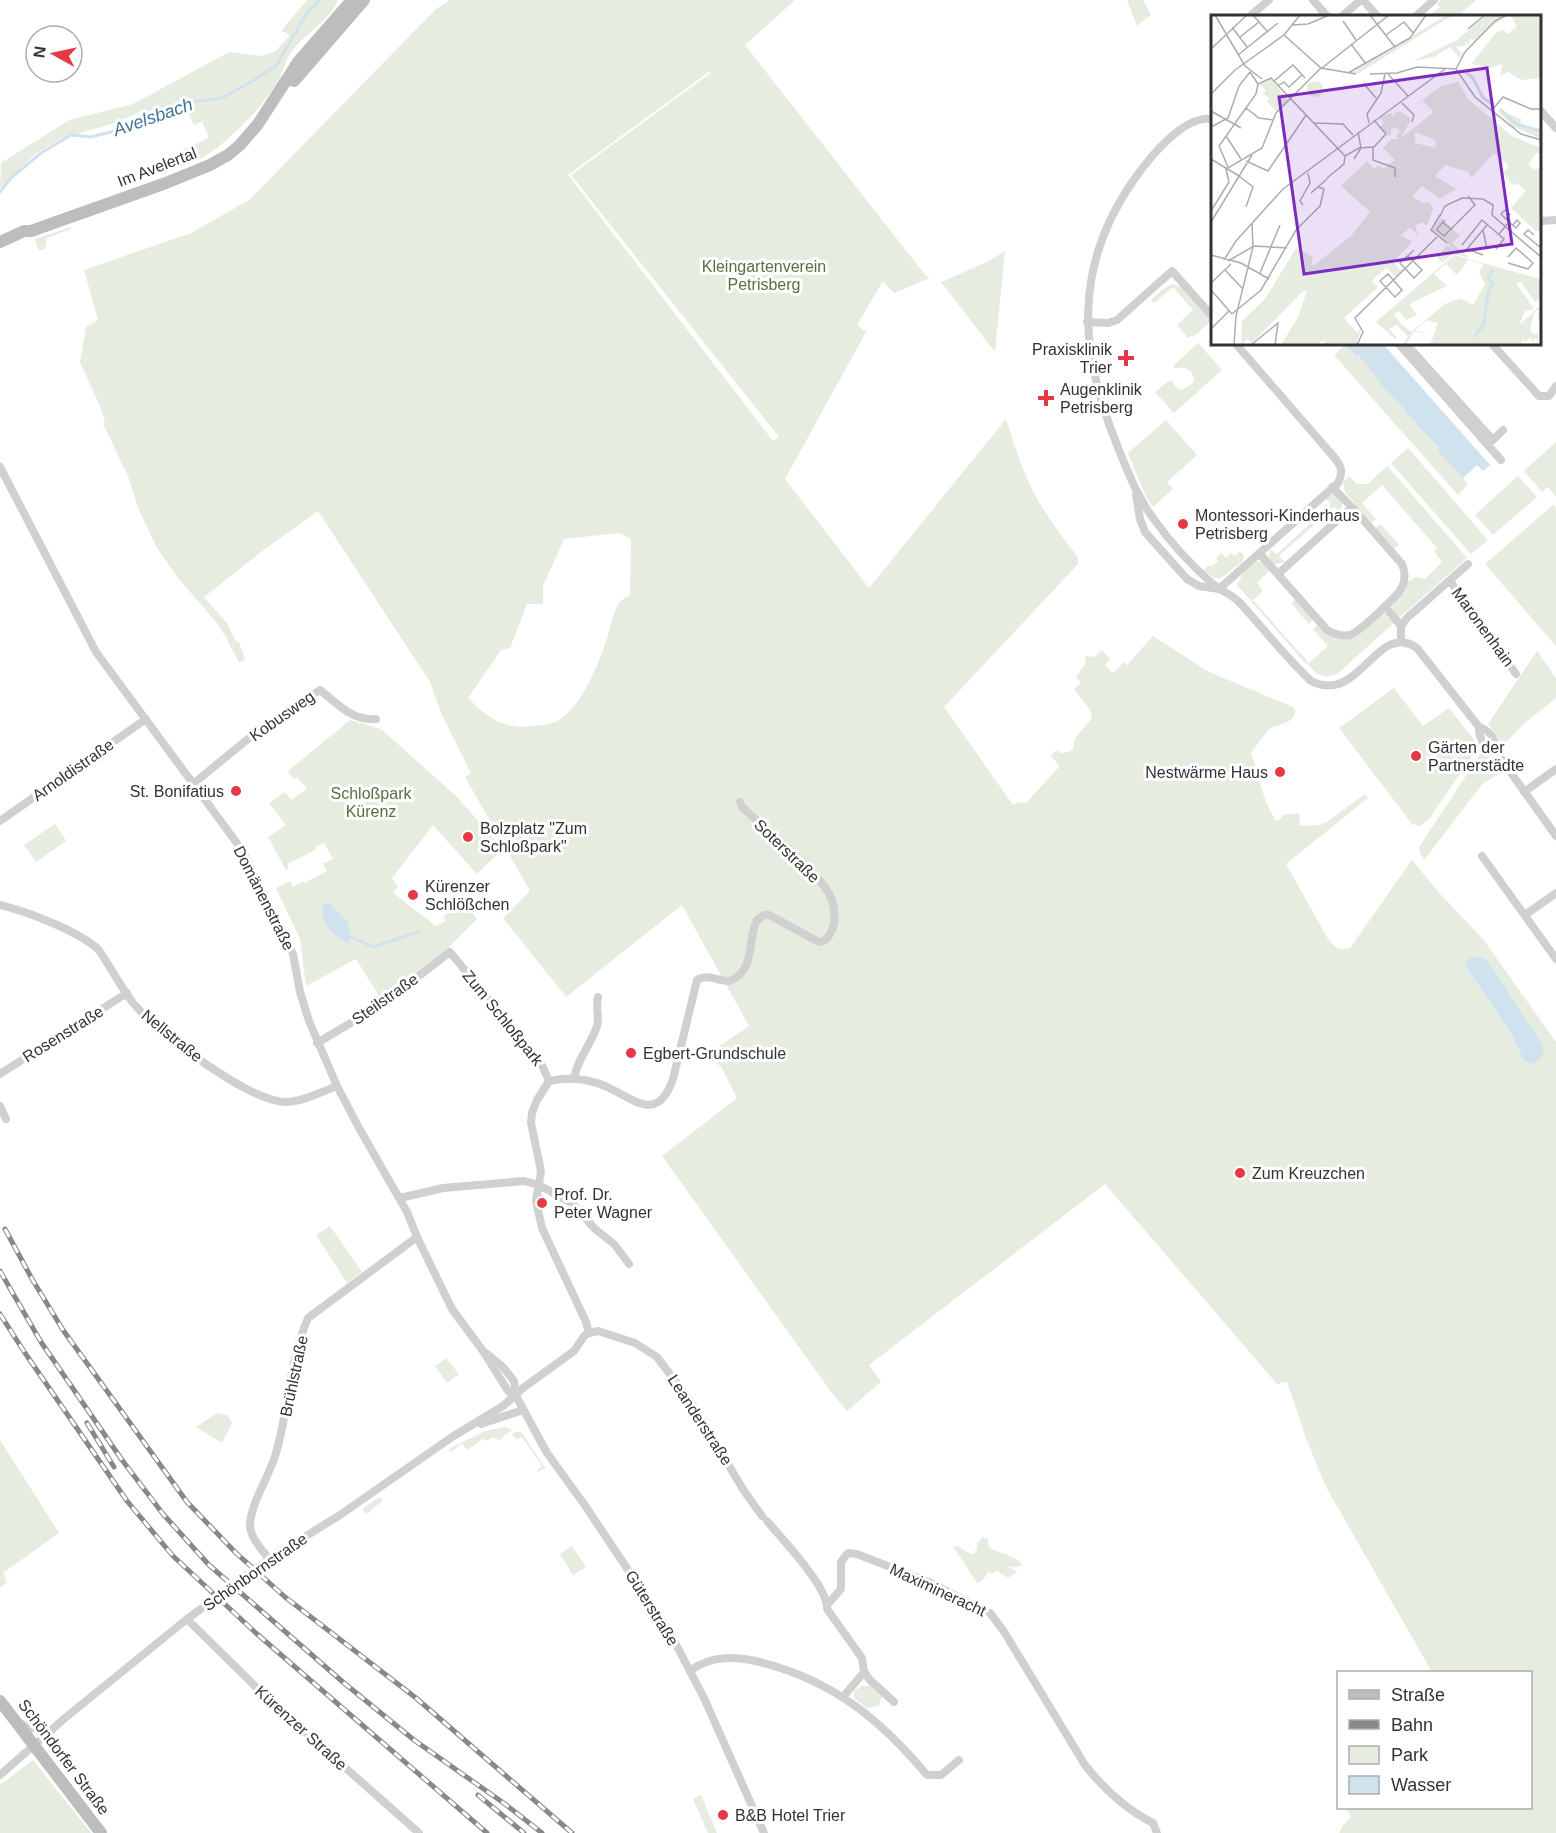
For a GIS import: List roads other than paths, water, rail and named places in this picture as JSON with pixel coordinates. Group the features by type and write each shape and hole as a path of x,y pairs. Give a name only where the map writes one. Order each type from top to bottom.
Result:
{"main road":[{"name":"Im Avelertal","path":"273,104 298,62 330,24 359,1"},
{"name":"Im Avelertal","path":"0,252 31,231 166,183 228,155 240,145 288,89 359,1"},
{"name":"Im Avelertal","path":"0,242 24,231 31,231"},
{"name":"Schöndorfer Straße","path":"0,1701 101,1833"}],"street":[{"path":"1251,15 1269,0"},
{"path":"1313,0 1326,15"},
{"path":"1343,15 1362,0 1376,15"},
{"path":"1417,15 1434,0"},
{"path":"1541,112 1556,128"},
{"path":"1211,119 1195,120 1169,140 1146,164 1124,194 1105,232 1090,289 1088,322 1090,355 1098,396 1135,489 1153,519 1201,574 1220,590 1238,600 1306,677 1322,686 1330,687 1345,682 1389,645 1401,642 1413,645 1421,651 1479,727 1493,737 1497,753 1556,836"},
{"path":"1541,221 1556,220"},
{"path":"1088,322 1108,323 1117,320 1172,272 1211,315"},
{"path":"1220,590 1338,483 1341,475 1341,465 1237,345"},
{"path":"1400,345 1501,460"},
{"path":"1407,345 1493,440 1503,430"},
{"path":"1493,345 1541,397 1551,395 1556,386"},
{"name":"Domänenstraße","path":"0,467 96,651 242,850 293,954 300,992 317,1043 337,1086 400,1198 453,1309 508,1391 516,1396"},
{"path":"1260,554 1324,627 1336,634 1354,633 1385,606 1401,589 1404,580 1403,568 1394,553 1332,487"},
{"path":"1135,489 1140,519 1145,532 1186,579 1199,586 1220,590"},
{"path":"1278,574 1352,507"},
{"name":"Maronenhain","path":"1401,626 1468,564"},
{"name":"Maronenhain","path":"1450,581 1516,674"},
{"path":"1385,606 1401,626 1401,642"},
{"name":"Kobusweg","path":"193,784 254,734 320,690 352,716 365,720 376,719"},
{"name":"Arnoldistraße","path":"0,821 146,718"},
{"path":"1524,792 1556,769"},
{"name":"Soterstraße","path":"549,1081 563,1078 574,1079 605,1086 637,1103 648,1105 659,1101 668,1094 673,1079 697,980 702,977 723,981 735,979 749,956 757,920 764,915 769,915 819,942 831,933 834,917 830,897 809,871 742,807 740,802"},
{"path":"1482,856 1556,959"},
{"path":"1525,915 1556,892"},
{"name":"Nellstraße","path":"0,905 67,931 94,945 137,1007 157,1028 224,1075 262,1097 284,1102 294,1101 337,1086"},
{"name":"Steilstraße","path":"317,1043 381,1005 450,952"},
{"name":"Zum Schloßpark","path":"450,952 541,1063 549,1081 532,1113 531,1123 541,1171 536,1201 542,1228 589,1333"},
{"name":"Rosenstraße","path":"0,1074 127,993"},
{"path":"574,1079 579,1060 597,1025 598,997"},
{"path":"0,1106 6,1119"},
{"path":"400,1198 443,1188 525,1181 539,1185 573,1204 595,1228 615,1245 629,1264"},
{"name":"Brühlstraße","path":"269,1559 253,1538 250,1525 278,1448 290,1381 308,1318 417,1237"},
{"name":"Leanderstraße","path":"589,1333 598,1331 635,1343 657,1358 691,1402 744,1491 822,1589 828,1604"},
{"path":"516,1396 523,1388 574,1351 589,1333"},
{"name":"Schönbornstraße","path":"0,1775 187,1619 269,1559 340,1515 516,1396"},
{"name":"Güterstraße","path":"516,1396 547,1453 669,1631 690,1671 764,1833"},
{"name":"Schönbornstraße","path":"469,1427 523,1410"},
{"name":"Maximineracht","path":"828,1604 841,1589 841,1562 848,1553 857,1554 931,1583 990,1613 1003,1630 1072,1744 1102,1786 1138,1816 1153,1823 1156,1833"},
{"path":"828,1604 827,1610 862,1658 864,1672 894,1702"},
{"name":"Kürenzer Straße","path":"187,1619 270,1701 419,1833"},
{"path":"690,1671 708,1660 721,1658 750,1660 784,1668 844,1696 909,1752 927,1775 941,1775 959,1760"},
{"path":"844,1696 864,1672"},
{"path":"17,1722 29,1728 52,1730"}],"water":[{"path":"1345,345 1384,345 1490,465 1483,471 1477,465 1463,478 1468,484 1437,450 1439,448 1380,384 1381,382 1358,355 1356,357"},
{"path":"325,904 331,904 347,921 351,937 348,943 334,934 327,925 322,908"},
{"path":"1472,956 1485,959 1497,974 1541,1043 1544,1051 1541,1058 1533,1064 1523,1060 1511,1034 1465,965"}],"waterway":[{"name":"Avelsbach","path":"0,192 11,178 41,153 71,135 91,137 130,127 192,102 223,98 259,77 276,66 305,16 319,0"},
{"path":"351,937 373,947 418,932"}],"railway":[{"path":"5,1229 63,1330 187,1502 236,1553 285,1597 416,1698 572,1833"},
{"path":"0,1271 41,1342 122,1460 163,1514 209,1565 344,1683 414,1740 542,1833"},
{"path":"0,1314 127,1501 173,1556 257,1634 487,1833"},
{"path":"87,1423 114,1467"},
{"path":"478,1795 524,1833"}],"place":[{"name":"Praxisklinik Trier","path":"1126,358"},
{"name":"Augenklinik Petrisberg","path":"1046,398"},
{"name":"Montessori-Kinderhaus Petrisberg","path":"1183,524"},
{"name":"Gärten der Partnerstädte","path":"1416,756"},
{"name":"Nestwärme Haus","path":"1280,772"},
{"name":"St. Bonifatius","path":"236,791"},
{"name":"Bolzplatz \"Zum Schloßpark\"","path":"468,837"},
{"name":"Kürenzer Schlößchen","path":"413,895"},
{"name":"Egbert-Grundschule","path":"631,1053"},
{"name":"Zum Kreuzchen","path":"1240,1173"},
{"name":"Prof. Dr. Peter Wagner","path":"542,1203"},
{"name":"B&B Hotel Trier","path":"723,1815"}],"park label":[{"name":"Kleingartenverein Petrisberg","path":"764,275"},
{"name":"Schloßpark Kürenz","path":"371,802"}]}
